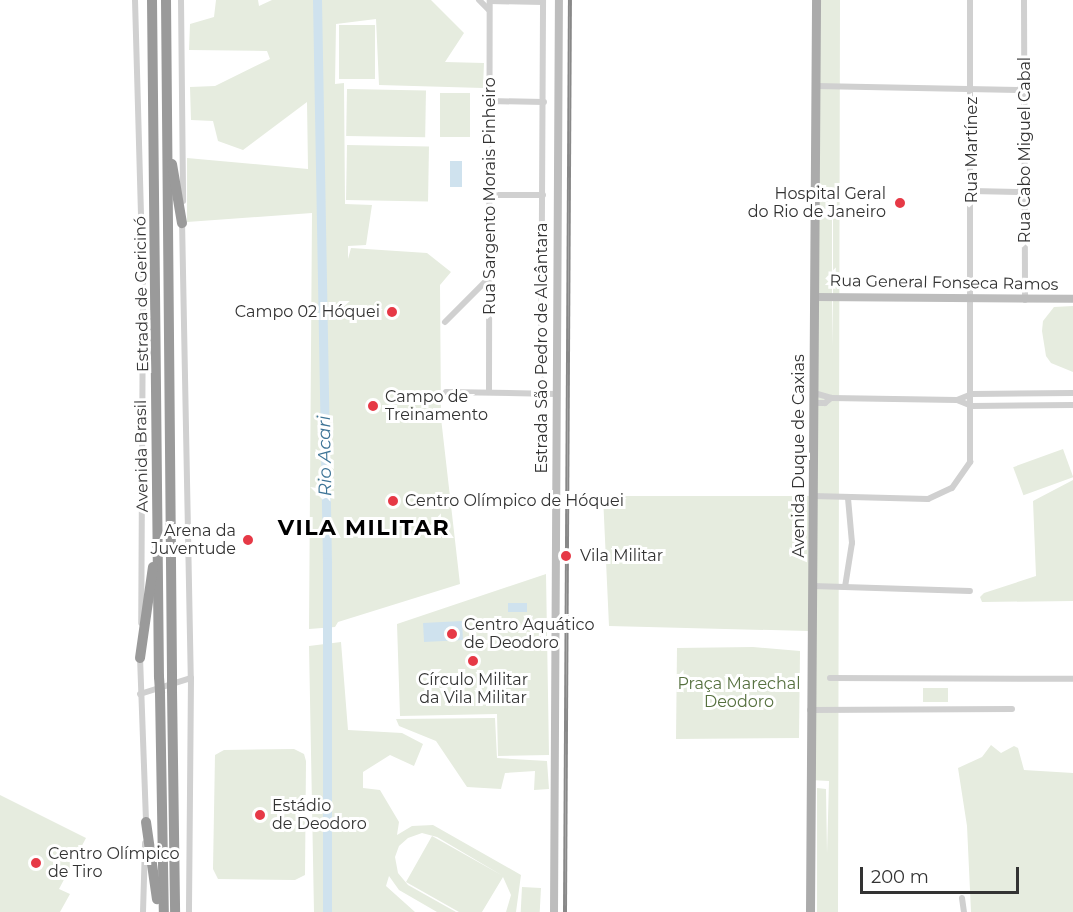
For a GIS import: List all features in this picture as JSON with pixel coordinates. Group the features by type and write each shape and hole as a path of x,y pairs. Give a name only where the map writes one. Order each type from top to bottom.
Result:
{"highway":[{"name":"Avenida Brasil","path":"152,0 159,677 164,912"},
{"name":"Avenida Brasil","path":"166,0 175,912"},
{"path":"167,146 182,223"},
{"path":"140,658 158,540"},
{"path":"146,822 157,912"}],"main road":[{"name":"Avenida Duque de Caxias","path":"810,912 816,0"}],"street":[{"name":"Estrada de Gericinó","path":"135,0 143,283 140,658 146,822 143,912"},
{"path":"181,0 182,223 191,678 189,912"},
{"path":"479,0 489,10"},
{"name":"Estrada São Pedro de Alcântara","path":"554,912 559,0"},
{"name":"Rua Martínez","path":"848,498 928,499 943,495 961,479 972,454 970,0"},
{"name":"Rua Cabo Miguel Cabal","path":"1024,0 1025,300"},
{"path":"490,1 543,1 541,393"},
{"name":"Rua Sargento Morais Pinheiro","path":"489,392 490,1"},
{"path":"816,86 1025,90"},
{"path":"490,101 544,102"},
{"path":"543,187 558,188"},
{"path":"972,191 1025,192"},
{"path":"490,195 543,195"},
{"path":"445,322 490,277"},
{"name":"Rua General Fonseca Ramos","path":"815,297 970,301 1073,299"},
{"path":"446,392 556,394"},
{"path":"957,400 972,394 1073,393"},
{"path":"1027,405 1028,394"},
{"path":"814,398 957,400 972,406 1073,405"},
{"path":"813,496 848,498 852,543 845,587"},
{"path":"813,586 970,591"},
{"path":"140,694 191,678"},
{"path":"830,678 1073,679"},
{"path":"810,710 1012,709"},
{"path":"963,898 964,912"}],"green space":[{"path":"216,0 258,0 259,6 272,0 431,0 464,33 445,62 484,63 483,88 379,85 376,19 336,24 335,84 344,83 345,204 372,205 366,245 348,246 348,259 351,248 427,253 451,272 440,285 441,418 460,584 338,622 335,627 309,629 312,213 187,222 187,158 308,169 307,102 243,150 218,141 213,121 191,120 190,87 215,86 270,59 267,51 189,50 190,24 214,17"},
{"path":"816,0 840,0 838,912 817,912 817,788 826,789 827,854 829,781 810,780 808,631 609,626 603,496 812,496","holes":["832,195 833,195 832,347"]},
{"path":"339,25 375,25 375,79 339,79"},
{"path":"347,89 426,90 425,137 346,136"},
{"path":"440,93 470,93 470,137 440,137"},
{"path":"347,145 429,146 428,201 346,200"},
{"path":"1073,306 1073,372 1051,363 1046,356 1042,331 1043,321 1054,307"},
{"path":"1063,449 1073,477 1023,495 1013,467"},
{"path":"1073,480 1073,601 982,602 980,597 984,593 1036,576 1033,501"},
{"name":"Círculo Militar da Vila Militar","path":"546,574 549,755 498,756 497,714 400,716 397,624"},
{"path":"341,642 348,730 402,733 423,744 414,766 390,755 363,772 363,788 380,790 399,822 397,835 412,826 433,825 521,875 516,912 506,912 511,895 503,877 482,912 459,912 406,882 432,836 503,876 437,837 422,833 408,838 399,846 395,857 398,873 408,885 456,912 437,912 399,890 389,876 386,886 415,912 314,912 309,646"},
{"name":"Praça Marechal Deodoro","path":"753,647 800,651 799,738 676,739 677,648"},
{"path":"923,688 948,688 948,702 923,702"},
{"path":"495,718 497,758 547,761 549,789 534,790 535,771 505,773 501,789 467,787 436,741 399,726 396,719"},
{"path":"991,745 1001,753 1014,746 1018,748 1024,770 1073,773 1073,912 971,912 967,826 958,768 982,757"},
{"name":"Estádio de Deodoro","path":"294,749 304,754 306,761 305,875 295,880 218,879 213,869 215,755 224,750"},
{"name":"Centro Olímpico de Tiro","path":"0,795 86,838 59,889 70,894 60,912 0,912"},
{"path":"522,887 541,888 540,912 521,912"}],"water":[{"path":"450,161 462,161 462,187 450,187"},
{"path":"508,603 527,603 527,612 508,612"},
{"path":"462,621 463,640 424,642 423,623"}],"waterway":[{"name":"Rio Acari","path":"317,0 327,562 327,912"}],"railway":[{"path":"565,912 570,0"}],"place":[{"name":"Hospital Geral do Rio de Janeiro","path":"900,203"},
{"name":"Campo 02 Hóquei","path":"392,312"},
{"name":"Campo de Treinamento","path":"373,406"},
{"name":"Centro Olímpico de Hóquei","path":"393,501"},
{"name":"Arena da Juventude","path":"248,540"},
{"name":"Vila Militar","path":"566,556"},
{"name":"Centro Aquático de Deodoro","path":"452,634"},
{"name":"Círculo Militar da Vila Militar","path":"473,661"},
{"name":"Estádio de Deodoro","path":"260,815"},
{"name":"Centro Olímpico de Tiro","path":"36,863"}],"district":[{"name":"VILA MILITAR","path":"364,528"}]}
